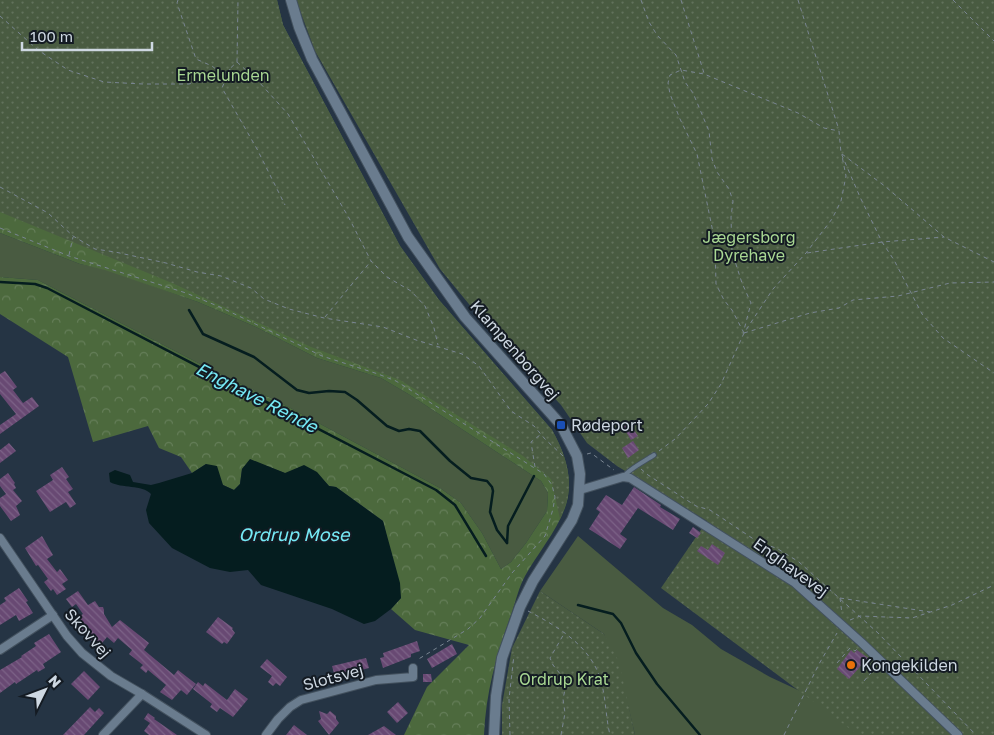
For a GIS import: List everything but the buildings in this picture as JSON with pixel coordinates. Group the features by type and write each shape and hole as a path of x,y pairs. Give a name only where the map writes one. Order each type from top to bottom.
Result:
{"street":[{"name":"Klampenborgvej","path":"291,0 299,27 312,59 408,237 465,317 561,425 577,456 580,490 578,505 572,520 533,581 520,607 502,658 496,696 494,735"},
{"path":"580,490 623,477"},
{"name":"Enghavevej","path":"623,477 630,478 795,583 843,624 958,735"},
{"name":"Skovvej","path":"0,538 52,615 77,647 100,668 120,682 206,735"},
{"path":"0,650 52,615"},
{"name":"Slotsvej","path":"266,735 278,719 290,707 301,700 376,680 413,678 413,668"},
{"path":"103,735 142,694"}],"lane":[{"path":"623,477 626,472 654,454"}],"path":[{"path":"173,0 178,1 196,59 212,66 223,75"},
{"path":"0,16 38,50 68,70 104,82 188,84 223,75 237,62 238,0"},
{"path":"641,0 649,22 657,35 676,55 685,82 693,93 709,131 712,159 717,172 729,189 733,201 731,216 732,252 751,303 744,333"},
{"path":"681,0 704,74"},
{"path":"654,454 675,440 708,404 721,384 744,333 773,289 806,253 832,219 842,201 846,176 839,131 798,0"},
{"path":"954,0 994,41"},
{"path":"237,62 259,82 288,114 349,218 371,261 387,277 411,291 425,306 434,328 438,347"},
{"path":"230,69 222,88 257,148 284,205"},
{"path":"744,333 716,284 715,242 696,154 670,94 668,83 670,75 681,70 704,74 798,113 824,128 839,131"},
{"path":"841,153 886,186 944,236 994,262"},
{"path":"841,153 882,242 894,260 922,314 943,338 994,373"},
{"path":"0,187 48,213 73,236 95,249 166,262 197,272 221,276 251,288 264,299 289,309 324,318 383,327 416,340 462,354 479,366 511,411 534,426 563,456 591,453 623,477"},
{"path":"0,228 69,256 186,293 228,310 322,356 378,374 396,382 544,474 552,485 555,497 546,536 512,573 480,618 468,629 418,658 413,668"},
{"path":"69,256 73,236"},
{"path":"806,253 882,242 944,236"},
{"path":"324,318 371,261"},
{"path":"744,333 810,313 839,308 853,300 898,296 950,283 994,282"},
{"path":"535,468 531,442 541,435"},
{"path":"638,466 648,475 696,506 710,510 755,540 778,549 799,562 878,633 976,735"},
{"path":"784,735 819,664 843,624 860,616 912,618 952,605 994,585"},
{"path":"840,598 931,612"},
{"path":"840,598 842,614"},
{"path":"520,607 565,632 587,654 599,674 603,686 610,735"},
{"path":"561,735 565,713 563,699 566,685 550,658 565,632"},
{"path":"508,640 514,656 510,699 510,735"},
{"path":"838,663 850,648 855,650 862,643"},
{"path":"864,681 881,660"}],"green space":[{"name":"Ermelunden","path":"0,0 277,0 283,25 400,246 439,300 552,430 566,462 569,487 566,506 556,527 530,567 519,589 493,672 487,703 484,735 404,735 427,687 469,645 415,630 391,609 401,598 383,521 336,487 329,486 323,480 285,473 250,460 242,469 240,484 234,490 223,485 206,464 192,473 181,457 159,448 148,426 93,442 68,357 0,314 0,277 38,280 210,369 281,403 440,488 461,503 482,533 501,569 511,562 547,511 548,493 541,481 381,378 317,358 256,327 198,302 105,270 80,264 0,233"},
{"name":"Ermelunden","path":"0,0 277,0 283,25 400,246 439,300 552,430 563,453 569,478 567,499 560,519 551,479 523,456 400,380 311,347 172,283 0,212"},
{"name":"Jægersborg Dyrehave","path":"296,0 994,0 994,735 858,735 661,588 707,521 617,466 587,443 561,405 487,326 440,269 315,51"},
{"path":"0,233 80,264 105,269 198,302 256,327 317,358 381,378 541,481 548,493 547,511 511,562 501,569 482,533 461,503 440,488 281,403 210,369 38,280 0,277"},
{"path":"578,536 663,608 692,625 721,649 770,677 826,703 865,735 635,735 628,705 604,634 540,591"},
{"name":"Ordrup Krat","path":"540,591 604,634 619,662 635,735 502,735 502,705 512,648"}],"water":[{"name":"Ordrup Mose","path":"250,459 285,473 304,465 317,472 329,486 336,487 383,521 400,583 401,598 391,609 375,621 364,624 332,609 261,585 248,570 230,572 210,568 172,548 149,523 146,510 151,494 142,489 110,482 109,473 115,470 130,475 133,482 151,485 192,473 206,464 217,466 223,485 234,490 240,484 242,469"}],"waterway":[{"name":"Enghave Rende","path":"0,282 35,284 47,288 436,490 455,505 486,556"},
{"path":"189,310 203,334 254,357 297,390 309,393 345,392 387,426 399,431 409,429 420,431 450,461 471,478 487,481 492,487 490,512 497,530 507,543"},
{"path":"507,543 508,526 534,476"},
{"path":"578,605 613,614 621,623 636,653 657,684 700,735"}],"place":[{"name":"Rødeport","path":"561,425"},
{"name":"Kongekilden","path":"851,665"}]}
